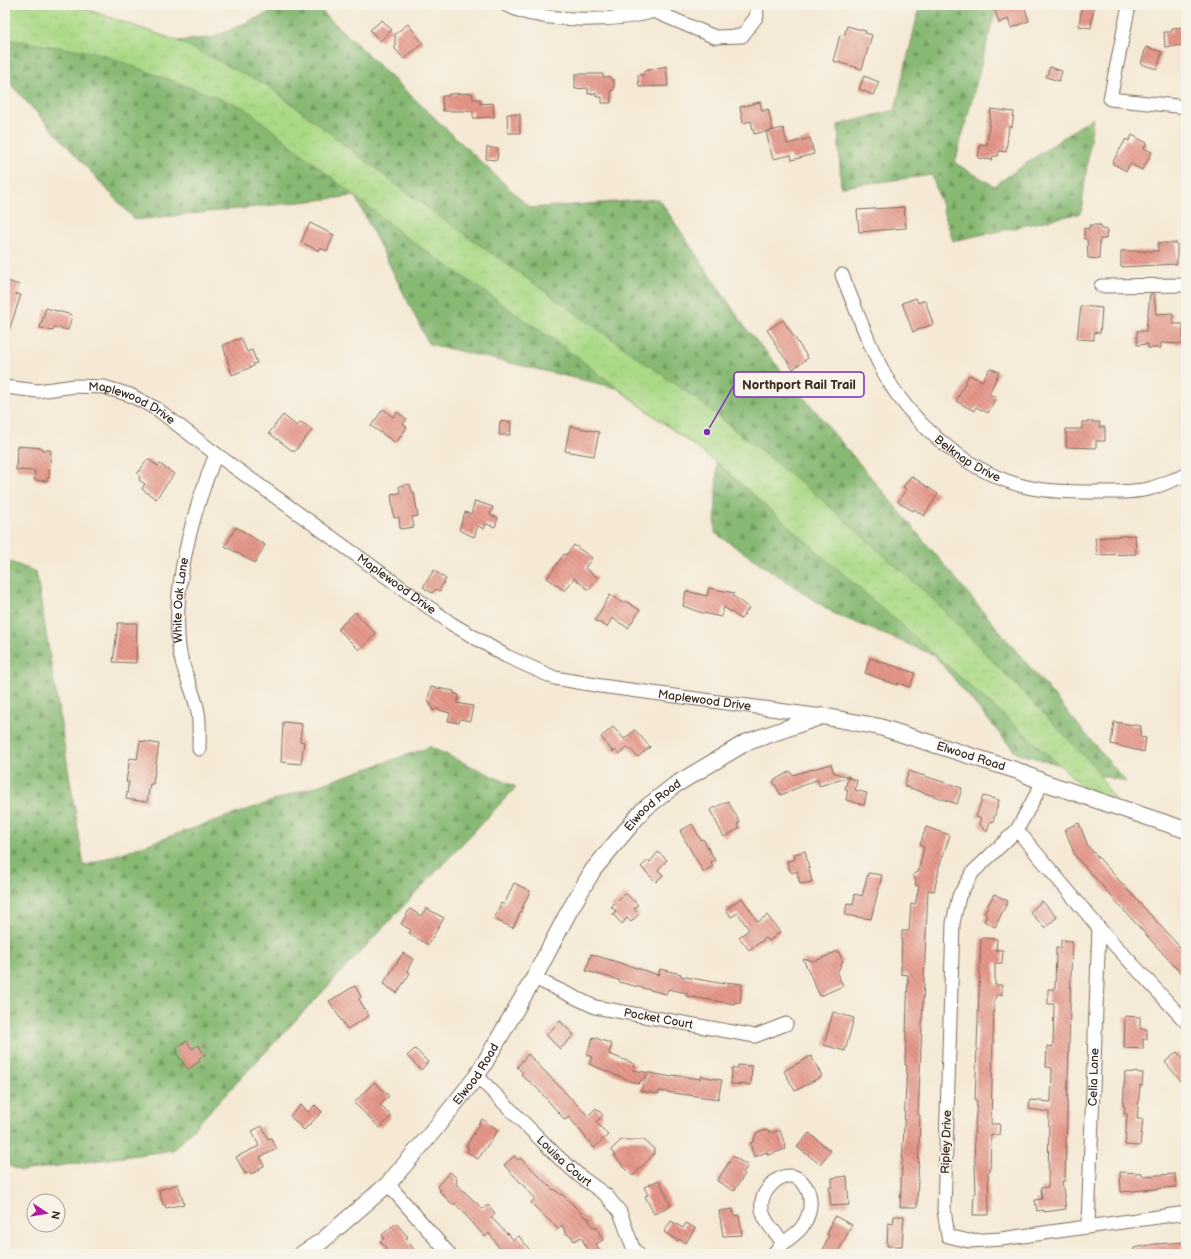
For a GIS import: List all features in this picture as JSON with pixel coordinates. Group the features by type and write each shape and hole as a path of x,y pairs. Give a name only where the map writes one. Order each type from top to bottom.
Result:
{"main road":[{"name":"Elwood Road","path":"302,1254 322,1247 388,1184 430,1135 477,1076 534,978 568,913 593,870 643,810 675,785 745,743 822,716 880,727 1018,771 1043,782 1186,830"}],"street":[{"path":"506,5 531,14 567,20 624,17 656,12 669,5"},
{"path":"656,12 715,37 742,36 757,16 756,5"},
{"path":"1129,5 1110,99 1186,107"},
{"name":"Belknap Drive","path":"842,275 874,351 896,392 920,422 940,440 951,449 987,472 1022,486 1056,492 1121,492 1151,488 1186,475"},
{"path":"1101,286 1186,285"},
{"name":"Maplewood Drive","path":"5,387 38,391 75,386 104,387 124,393 157,409 216,454 452,624 506,656 555,678 608,687 822,716"},
{"name":"White Oak Lane","path":"199,749 198,713 180,649 178,615 181,583 191,536 202,491 216,454"},
{"name":"Ripley Drive","path":"1043,782 1017,830 973,872 959,896 953,923 944,1210 948,1236 969,1241 1001,1239 1186,1213"},
{"path":"1017,830 1099,928 1186,1022"},
{"name":"Celia Lane","path":"1088,1226 1099,928"},
{"name":"Pocket Court","path":"534,978 594,1007 755,1036 786,1024"},
{"name":"Louisa Court","path":"477,1076 558,1157 581,1177 606,1195 620,1212 632,1248 638,1254"},
{"path":"773,1254 802,1227 811,1205 808,1188 802,1181 788,1176 776,1179 764,1194 762,1201 764,1217 784,1243"},
{"path":"388,1184 450,1254"}],"green space":[{"path":"5,5 74,5 178,41 211,38 287,5 315,5 530,208 659,199 744,326 1126,782 1016,753 934,655 835,614 715,533 717,463 617,388 429,344 355,196 135,220 5,78"},
{"path":"5,5 74,5 178,41 268,86 418,201 699,401 821,499 939,605 1094,766 1118,806 1093,797 1061,766 717,463 558,343 403,235 245,108 98,53 5,39"},
{"path":"920,5 997,5 955,163 994,186 1093,117 1081,213 953,241 932,175 841,187 838,125 895,110"},
{"path":"5,560 36,572 84,866 430,747 516,787 173,1150 21,1171 5,1164"}],"building":[{"path":"1002,5 1024,5 1029,21 1011,28 1008,19 999,23 995,11 1003,9"},
{"path":"1082,5 1094,5 1091,28 1079,26"},
{"path":"382,20 392,30 380,41 370,30"},
{"path":"408,24 423,43 404,59 395,49 395,34"},
{"path":"847,26 866,31 865,33 872,35 862,69 833,61 840,35 844,36"},
{"path":"1186,27 1186,45 1165,47 1164,32 1172,32 1172,28"},
{"path":"1146,47 1162,52 1157,69 1141,64"},
{"path":"666,66 668,86 639,87 638,75 644,75 644,71"},
{"path":"1050,67 1062,71 1059,81 1046,77"},
{"path":"575,74 603,74 603,77 611,77 611,80 614,80 614,90 611,90 611,103 602,103 602,97 596,97 596,93 588,94 588,88 575,89"},
{"path":"864,76 879,82 873,95 859,89"},
{"path":"472,93 473,99 480,99 480,104 493,103 494,117 473,118 473,111 443,111 442,96 449,96 449,94"},
{"path":"760,102 762,111 768,109 773,130 754,134 751,121 743,123 740,107"},
{"path":"991,109 1014,112 1012,127 1009,126 1006,152 999,151 998,156 993,156 992,160 978,158 980,144 987,145"},
{"path":"507,114 520,114 520,133 508,133"},
{"path":"783,128 787,144 810,138 814,154 792,160 791,155 773,159 766,132"},
{"path":"1132,135 1147,143 1144,148 1152,152 1142,170 1130,164 1126,171 1112,163 1126,139 1129,141"},
{"path":"487,147 498,149 497,160 486,159"},
{"path":"904,207 906,228 859,232 857,210"},
{"path":"310,223 334,235 327,251 320,248 319,251 301,242"},
{"path":"1089,225 1101,225 1101,229 1107,230 1106,239 1100,239 1099,259 1088,258 1087,239 1084,239 1084,228 1089,229"},
{"path":"1158,243 1177,243 1177,264 1121,267 1121,251 1158,251"},
{"path":"5,280 19,285 16,294 21,295 7,336 5,336"},
{"path":"1150,294 1154,294 1156,314 1173,313 1173,324 1183,324 1183,344 1161,343 1161,348 1148,348 1148,344 1137,345 1137,331 1146,331"},
{"path":"916,298 918,303 925,300 933,324 913,332 902,303"},
{"path":"1081,306 1102,308 1100,333 1094,332 1094,340 1077,339"},
{"path":"46,308 72,315 68,330 54,327 53,331 40,328"},
{"path":"783,320 808,358 793,369 774,343 775,342 767,330"},
{"path":"241,338 247,352 252,350 257,363 253,364 254,366 232,375 223,345"},
{"path":"990,368 999,372 989,394 996,397 988,413 976,407 974,411 956,401 969,375 982,381"},
{"path":"383,409 393,417 397,412 407,419 403,424 407,427 396,443 371,426"},
{"path":"283,415 297,426 301,422 312,430 294,452 269,433"},
{"path":"500,421 511,422 510,435 499,435"},
{"path":"1082,422 1100,422 1099,427 1105,427 1105,441 1096,441 1096,448 1066,447 1066,429 1082,429"},
{"path":"570,426 599,432 594,456 565,451"},
{"path":"17,446 51,450 49,478 47,478 47,481 34,480 35,471 16,470"},
{"path":"148,459 158,466 160,464 174,474 156,499 142,489 145,484 139,480 140,477 137,474"},
{"path":"911,476 938,494 924,516 914,509 913,511 898,502 906,489 903,487"},
{"path":"410,484 412,492 414,492 418,516 412,517 414,527 400,529 399,517 394,518 391,494 400,493 399,486"},
{"path":"475,501 493,507 490,515 498,518 495,527 486,524 484,529 478,526 474,537 459,530 465,512 471,514"},
{"path":"236,527 265,545 255,563 225,546"},
{"path":"1135,535 1136,554 1097,555 1095,538"},
{"path":"574,545 592,558 585,568 598,578 589,590 574,578 565,591 547,578 564,554 566,555"},
{"path":"434,570 446,579 439,591 436,589 432,593 423,587"},
{"path":"709,588 734,593 733,596 749,608 741,619 724,607 721,617 699,612 683,606 686,591 707,596"},
{"path":"610,595 623,603 625,601 640,610 628,628 612,618 607,627 595,620"},
{"path":"355,612 376,634 359,650 338,629"},
{"path":"118,623 137,623 136,663 113,662"},
{"path":"870,658 915,673 910,687 898,683 897,685 865,673"},
{"path":"431,687 454,691 453,693 459,695 457,703 473,706 470,721 460,719 459,723 448,721 450,713 436,709 433,711 428,699"},
{"path":"283,722 302,724 300,741 304,742 301,764 281,762"},
{"path":"1114,722 1141,726 1140,737 1146,738 1144,752 1111,744"},
{"path":"613,727 624,739 635,730 650,747 638,757 628,747 619,754 615,750 613,752 601,737"},
{"path":"140,741 159,744 153,784 150,784 147,802 126,799 129,782 126,782 130,758 137,759"},
{"path":"831,764 834,773 850,777 819,786 818,779 781,795 773,781 790,771 792,775"},
{"path":"909,771 962,788 957,804 904,786"},
{"path":"848,778 857,780 855,790 867,793 864,805 846,800 848,789 845,789"},
{"path":"983,796 999,800 993,822 990,821 987,832 979,824 981,818 976,817"},
{"path":"728,801 740,823 737,824 740,828 724,837 710,810"},
{"path":"1079,823 1088,846 1186,954 1186,979 1075,856 1065,829"},
{"path":"692,824 715,860 711,862 713,866 703,872 680,831"},
{"path":"926,827 950,835 938,870 934,891 928,890 918,1115 920,1115 917,1207 900,1207 907,1065 905,1065 908,975 901,974 902,931 909,931 911,904 915,904 919,886 915,885 916,881 913,875 918,872 924,847 920,845"},
{"path":"805,851 812,882 800,884 797,871 792,873 790,871 787,861 795,859 794,854"},
{"path":"658,852 667,860 658,870 663,875 656,882 641,867 648,860 650,862"},
{"path":"868,873 882,875 871,919 845,915 847,903 853,905 855,894 862,896"},
{"path":"514,883 530,891 513,928 494,919 501,903 504,905"},
{"path":"625,893 638,905 634,909 639,914 631,922 627,918 622,924 613,914 616,911 611,907"},
{"path":"994,894 1008,901 995,927 984,921 987,915 984,913"},
{"path":"742,898 758,922 767,915 780,932 769,941 766,938 749,950 739,937 749,930 738,913 731,917 726,909"},
{"path":"1042,901 1057,917 1045,928 1030,912"},
{"path":"426,908 444,918 428,945 409,933 411,930 401,924 410,909 421,916"},
{"path":"981,938 997,939 996,950 1003,950 1002,963 995,963 995,985 1002,985 1002,995 996,995 994,1002 991,1124 1000,1124 999,1135 991,1134 990,1172 988,1172 989,1215 973,1215 974,1193 976,1193 974,1136 977,1101 975,1101"},
{"path":"1061,940 1072,941 1065,1181 1062,1181 1066,1209 1044,1212 1044,1210 1037,1211 1035,1200 1042,1199 1041,1188 1048,1187 1049,1112 1029,1109 1030,1100 1051,1102 1052,1068 1046,1067 1047,1046 1053,1047 1054,1004 1048,1004 1048,989 1055,989 1056,948 1061,948"},
{"path":"838,951 843,961 837,973 843,986 820,996 803,959 815,961"},
{"path":"403,953 413,959 407,971 410,973 397,993 383,984"},
{"path":"591,954 659,975 660,969 681,974 681,976 724,984 724,982 742,984 740,1003 735,1002 734,1004 686,996 687,993 668,989 666,994 619,982 619,980 586,971"},
{"path":"355,986 361,997 359,999 369,1016 347,1029 329,1001"},
{"path":"833,1012 854,1018 845,1051 824,1045"},
{"path":"1125,1016 1140,1017 1140,1029 1147,1029 1147,1039 1143,1039 1143,1049 1124,1048"},
{"path":"560,1021 574,1035 560,1049 546,1035"},
{"path":"593,1037 612,1044 609,1054 635,1064 633,1070 672,1077 673,1075 700,1079 701,1076 722,1080 718,1099 659,1091 659,1094 640,1091 648,1074 638,1084 589,1064 592,1057 587,1055"},
{"path":"187,1041 192,1049 198,1045 205,1055 198,1059 200,1061 188,1069 176,1053 178,1051 176,1048"},
{"path":"415,1049 428,1062 421,1070 407,1056"},
{"path":"1177,1052 1186,1062 1186,1087 1165,1062"},
{"path":"528,1054 588,1116 596,1108 603,1115 596,1122 608,1135 594,1148 569,1117 565,1120 536,1087 521,1075 523,1073 517,1067"},
{"path":"811,1056 822,1076 795,1091 784,1071"},
{"path":"738,1065 752,1066 751,1085 731,1084 732,1068 738,1068"},
{"path":"1125,1072 1143,1073 1142,1086 1140,1085 1137,1119 1143,1119 1140,1146 1125,1145 1127,1114 1124,1114 1125,1107 1123,1106"},
{"path":"374,1082 389,1096 380,1105 391,1116 380,1128 354,1103"},
{"path":"301,1105 308,1112 315,1105 322,1112 304,1130 290,1116"},
{"path":"482,1119 498,1130 478,1159 467,1152 469,1148 466,1146"},
{"path":"262,1126 268,1139 271,1138 277,1149 260,1157 264,1166 259,1168 260,1170 251,1174 250,1172 245,1174 236,1157 259,1146 252,1131"},
{"path":"766,1130 772,1133 780,1130 786,1149 768,1155 767,1152 754,1157 750,1143 753,1142 756,1134"},
{"path":"809,1133 831,1151 820,1164 797,1147"},
{"path":"621,1140 644,1140 654,1149 654,1154 633,1176 621,1164 611,1150"},
{"path":"514,1156 518,1160 520,1158 553,1190 554,1189 561,1195 562,1194 586,1218 588,1217 593,1227 596,1226 603,1240 596,1244 602,1254 590,1254 581,1237 574,1241 571,1236 567,1234 562,1225 558,1229 531,1203 535,1198 504,1165"},
{"path":"733,1156 748,1166 743,1173 745,1174 734,1191 717,1181"},
{"path":"450,1172 457,1178 456,1184 483,1209 488,1205 495,1213 491,1217 507,1234 508,1233 513,1240 519,1236 529,1249 527,1254 503,1254 489,1233 485,1237 455,1203 453,1205 439,1191 441,1190 437,1186"},
{"path":"1120,1172 1142,1173 1142,1176 1175,1174 1176,1187 1121,1192"},
{"path":"847,1176 849,1205 831,1206 829,1187 832,1187 832,1178"},
{"path":"659,1180 671,1205 654,1214 645,1196 648,1195 644,1187"},
{"path":"178,1184 184,1204 166,1208 165,1205 163,1205 159,1190"},
{"path":"733,1209 734,1216 739,1215 742,1235 723,1236 719,1211"},
{"path":"835,1216 852,1225 837,1254 831,1254 823,1250 829,1235 827,1234"},
{"path":"894,1216 904,1216 902,1246 887,1246 888,1223 893,1224"},
{"path":"671,1221 683,1228 686,1223 695,1228 686,1243 679,1239 678,1241 664,1232"},
{"path":"396,1223 408,1237 406,1238 417,1254 384,1254 386,1248 380,1241 384,1238 382,1235"},
{"path":"1186,1242 1186,1254 1134,1254 1134,1248 1155,1244"}],"place":[{"name":"Northport Rail Trail","path":"707,432"}]}
